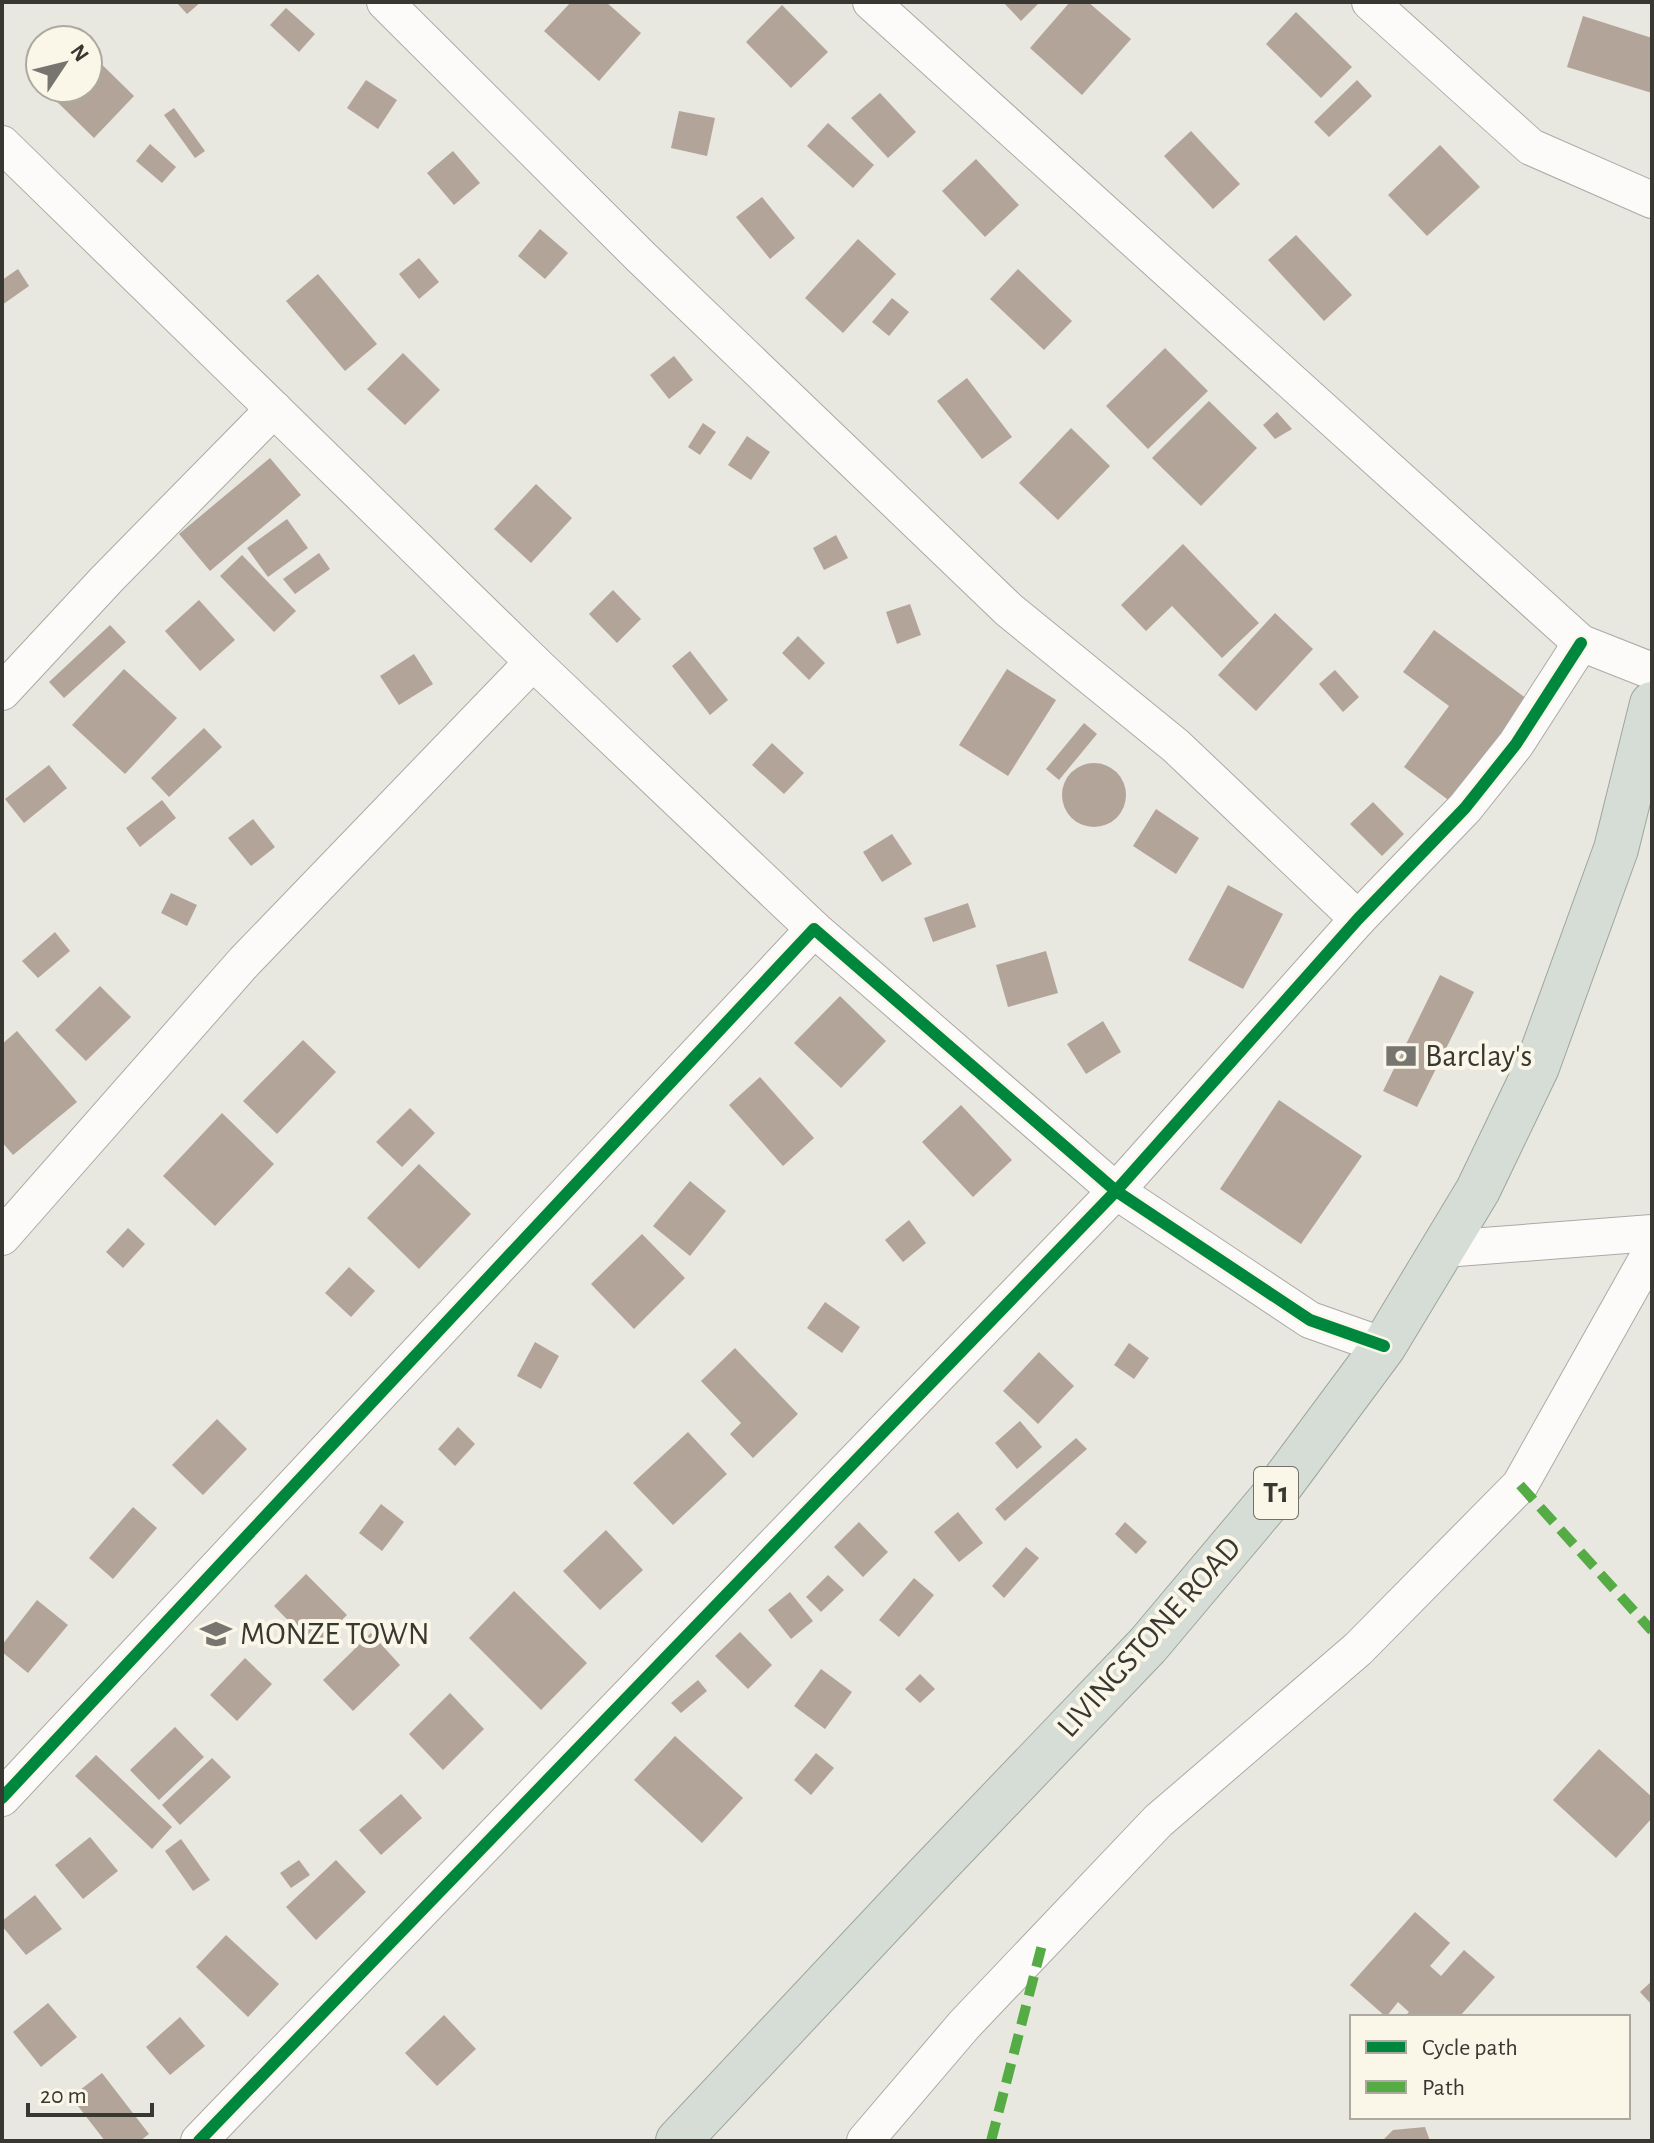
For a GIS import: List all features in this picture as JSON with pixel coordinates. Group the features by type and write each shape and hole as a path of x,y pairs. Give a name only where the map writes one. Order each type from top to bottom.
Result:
{"highway":[{"name":"LIVINGSTONE ROAD","path":"678,2141 1148,1645 1269,1501 1384,1346 1478,1190 1537,1067 1616,849 1652,704"}],"street":[{"path":"385,2 641,257 1009,610 1176,746 1358,919"},
{"path":"871,2 1581,643 1652,671"},
{"path":"1370,2 1531,147 1652,200"},
{"path":"4,151 814,929 1116,1191 1310,1320 1384,1346"},
{"path":"2,692 107,579 274,409"},
{"path":"199,2141 1116,1191 1358,919 1465,808 1516,744 1581,643"},
{"path":"2,1237 244,962 533,662"},
{"path":"2,1798 814,929"},
{"path":"1444,1249 1652,1233"},
{"path":"865,2141 964,2025 1158,1821 1358,1649 1520,1485 1652,1250"}],"building":[{"path":"176,2 201,2 187,14"},
{"path":"571,2 606,2 641,33 599,81 544,31"},
{"path":"1003,2 1040,2 1021,21"},
{"path":"1070,2 1088,2 1131,39 1082,95 1030,48"},
{"path":"782,5 828,52 791,88 746,42"},
{"path":"286,8 315,34 299,52 270,25"},
{"path":"1296,12 1352,67 1321,98 1266,44"},
{"path":"1583,16 1652,38 1652,93 1567,67"},
{"path":"104,67 134,96 94,138 59,104 104,104"},
{"path":"366,80 397,100 378,129 347,108"},
{"path":"1357,80 1372,96 1329,137 1314,122"},
{"path":"880,93 916,132 888,158 851,118"},
{"path":"174,108 205,151 195,158 164,115"},
{"path":"679,111 715,118 707,156 671,148"},
{"path":"828,123 874,165 853,188 807,146"},
{"path":"1191,131 1240,184 1213,209 1164,156"},
{"path":"150,144 176,167 162,183 136,161"},
{"path":"1440,145 1480,187 1427,236 1388,195"},
{"path":"453,151 480,183 454,205 427,173"},
{"path":"976,159 1019,205 985,237 942,191"},
{"path":"762,197 795,238 770,259 736,217"},
{"path":"540,229 568,253 545,279 518,256"},
{"path":"1296,235 1352,295 1324,321 1268,260"},
{"path":"858,239 896,274 843,333 805,298"},
{"path":"419,258 439,282 419,299 399,274"},
{"path":"18,269 29,286 2,305 2,280"},
{"path":"1018,269 1072,321 1044,350 990,299"},
{"path":"318,274 377,344 345,371 286,301"},
{"path":"892,298 909,312 889,336 872,322"},
{"path":"1165,348 1208,391 1148,449 1106,406"},
{"path":"403,353 440,390 405,425 367,389"},
{"path":"674,356 693,380 669,399 650,375"},
{"path":"967,378 1012,437 982,459 937,401"},
{"path":"1209,401 1257,448 1201,506 1152,458"},
{"path":"1277,412 1292,429 1275,439 1263,425"},
{"path":"703,423 716,432 700,455 688,447"},
{"path":"1071,428 1110,466 1058,520 1019,483"},
{"path":"747,436 770,452 751,480 728,465"},
{"path":"270,458 301,495 210,571 179,534"},
{"path":"536,484 572,518 531,563 494,529"},
{"path":"287,519 308,548 268,577 247,548"},
{"path":"836,535 848,558 824,570 813,548"},
{"path":"1183,544 1259,623 1222,658 1172,606 1146,631 1121,605"},
{"path":"319,553 330,569 295,594 283,579"},
{"path":"242,555 296,611 274,632 220,576"},
{"path":"613,590 641,619 617,643 589,614"},
{"path":"199,600 235,640 200,671 165,631"},
{"path":"910,604 921,635 897,644 886,612"},
{"path":"1275,613 1313,649 1256,711 1218,675"},
{"path":"110,625 126,642 64,698 49,682"},
{"path":"1434,630 1527,699 1451,802 1404,767 1449,706 1403,672"},
{"path":"798,636 825,663 809,680 782,653"},
{"path":"690,651 728,700 710,715 672,666"},
{"path":"414,654 433,684 399,705 380,676"},
{"path":"124,669 177,718 125,774 72,725"},
{"path":"1007,669 1056,700 1008,776 959,745"},
{"path":"1335,670 1359,697 1343,712 1319,684"},
{"path":"1084,723 1097,734 1059,780 1046,769"},
{"path":"204,728 222,747 169,797 151,778"},
{"path":"772,743 804,773 784,794 752,765"},
{"path":"1088,763 1100,763 1117,772 1124,783 1124,807 1117,818 1100,827 1088,827 1076,822 1067,813 1062,801 1062,789 1067,777 1076,768"},
{"path":"49,765 67,788 24,823 5,799"},
{"path":"162,800 176,818 140,847 126,828"},
{"path":"1373,802 1404,834 1382,856 1350,824"},
{"path":"1156,809 1199,838 1176,874 1133,846"},
{"path":"253,819 275,847 251,866 228,838"},
{"path":"892,834 912,864 882,882 863,852"},
{"path":"1228,885 1283,914 1243,989 1188,960"},
{"path":"171,893 197,905 187,926 161,913"},
{"path":"968,903 976,927 933,942 924,918"},
{"path":"55,932 70,951 38,978 22,961"},
{"path":"1046,951 1058,993 1008,1007 996,965"},
{"path":"1440,975 1474,992 1417,1107 1383,1091"},
{"path":"100,986 131,1017 86,1061 55,1030"},
{"path":"840,996 886,1041 841,1088 794,1043"},
{"path":"1103,1021 1121,1052 1086,1074 1067,1044"},
{"path":"17,1031 77,1102 13,1155 2,1142 2,1044"},
{"path":"303,1040 336,1072 277,1134 243,1101"},
{"path":"760,1077 814,1138 783,1166 729,1105"},
{"path":"1279,1100 1362,1156 1301,1244 1220,1189"},
{"path":"961,1105 1012,1160 973,1197 922,1142"},
{"path":"410,1108 435,1133 402,1167 376,1142"},
{"path":"222,1113 274,1164 215,1226 163,1176"},
{"path":"419,1164 471,1214 419,1269 367,1218"},
{"path":"690,1181 726,1211 690,1256 653,1226"},
{"path":"909,1220 926,1243 903,1262 885,1240"},
{"path":"128,1228 145,1244 123,1268 106,1252"},
{"path":"642,1234 685,1278 634,1329 591,1284"},
{"path":"349,1267 375,1291 351,1317 325,1293"},
{"path":"825,1302 860,1327 842,1353 807,1328"},
{"path":"535,1342 559,1356 541,1389 517,1376"},
{"path":"1129,1343 1149,1358 1134,1379 1114,1365"},
{"path":"735,1348 798,1414 753,1458 730,1434 741,1423 701,1381"},
{"path":"1039,1352 1074,1386 1038,1424 1003,1391"},
{"path":"217,1419 247,1449 203,1495 172,1465"},
{"path":"1020,1421 1042,1447 1017,1469 995,1443"},
{"path":"458,1427 475,1444 455,1466 438,1449"},
{"path":"688,1432 727,1474 673,1525 633,1483"},
{"path":"1076,1438 1087,1449 1005,1521 995,1509"},
{"path":"381,1504 404,1522 382,1551 359,1533"},
{"path":"133,1507 157,1528 113,1579 89,1558"},
{"path":"958,1512 983,1543 959,1562 934,1532"},
{"path":"859,1522 888,1552 863,1577 834,1547"},
{"path":"1125,1522 1147,1542 1136,1554 1115,1534"},
{"path":"606,1530 643,1570 600,1610 563,1571"},
{"path":"1026,1547 1039,1558 1004,1598 992,1586"},
{"path":"306,1574 347,1615 314,1647 274,1606"},
{"path":"828,1575 844,1590 821,1612 806,1597"},
{"path":"914,1578 934,1595 899,1637 879,1620"},
{"path":"514,1591 587,1663 541,1710 469,1638"},
{"path":"790,1592 813,1621 791,1639 768,1610"},
{"path":"37,1600 68,1625 28,1673 2,1652 2,1645"},
{"path":"740,1632 772,1665 748,1689 715,1656"},
{"path":"371,1633 400,1665 353,1711 323,1680"},
{"path":"245,1658 272,1684 237,1721 210,1695"},
{"path":"821,1669 852,1692 825,1729 794,1706"},
{"path":"920,1674 935,1689 920,1703 905,1689"},
{"path":"698,1680 707,1691 681,1713 671,1703"},
{"path":"450,1693 484,1729 443,1770 409,1734"},
{"path":"175,1727 204,1757 159,1800 130,1770"},
{"path":"675,1736 743,1798 702,1843 634,1780"},
{"path":"1599,1749 1652,1797 1652,1818 1616,1858 1553,1800"},
{"path":"816,1753 834,1768 811,1795 794,1780"},
{"path":"96,1755 172,1827 152,1849 75,1776"},
{"path":"212,1758 231,1777 180,1825 162,1805"},
{"path":"401,1794 422,1818 381,1855 359,1830"},
{"path":"90,1837 118,1871 83,1899 55,1865"},
{"path":"181,1839 210,1880 193,1891 165,1851"},
{"path":"299,1860 310,1875 291,1888 280,1873"},
{"path":"336,1860 366,1892 316,1940 286,1907"},
{"path":"35,1895 62,1929 26,1955 2,1926 2,1921"},
{"path":"1415,1912 1450,1943 1430,1966 1441,1976 1464,1950 1495,1977 1461,2015 1406,2015 1409,2012 1398,2002 1388,2015 1384,2015 1350,1985"},
{"path":"226,1935 279,1984 248,2017 196,1967"},
{"path":"1652,1981 1652,2005 1640,1992"},
{"path":"48,2003 77,2037 41,2067 13,2032"},
{"path":"444,2015 476,2049 437,2086 405,2053"},
{"path":"180,2017 205,2046 170,2075 146,2047"},
{"path":"102,2073 149,2134 140,2141 105,2141 71,2097"},
{"path":"1425,2127 1430,2141 1382,2141 1393,2130"}],"marked path":[{"path":"1520,1485 1652,1631"},
{"path":"991,2141 1042,1945"}],"cycle path":[{"path":"2,1798 814,929 1116,1191 1358,919 1465,808 1516,744 1581,643"},
{"path":"199,2141 1116,1191 1310,1320 1384,1346"}],"place":[{"name":"Barclay's","path":"1401,1056"},
{"name":"MONZE TOWN","path":"216,1634"}]}
